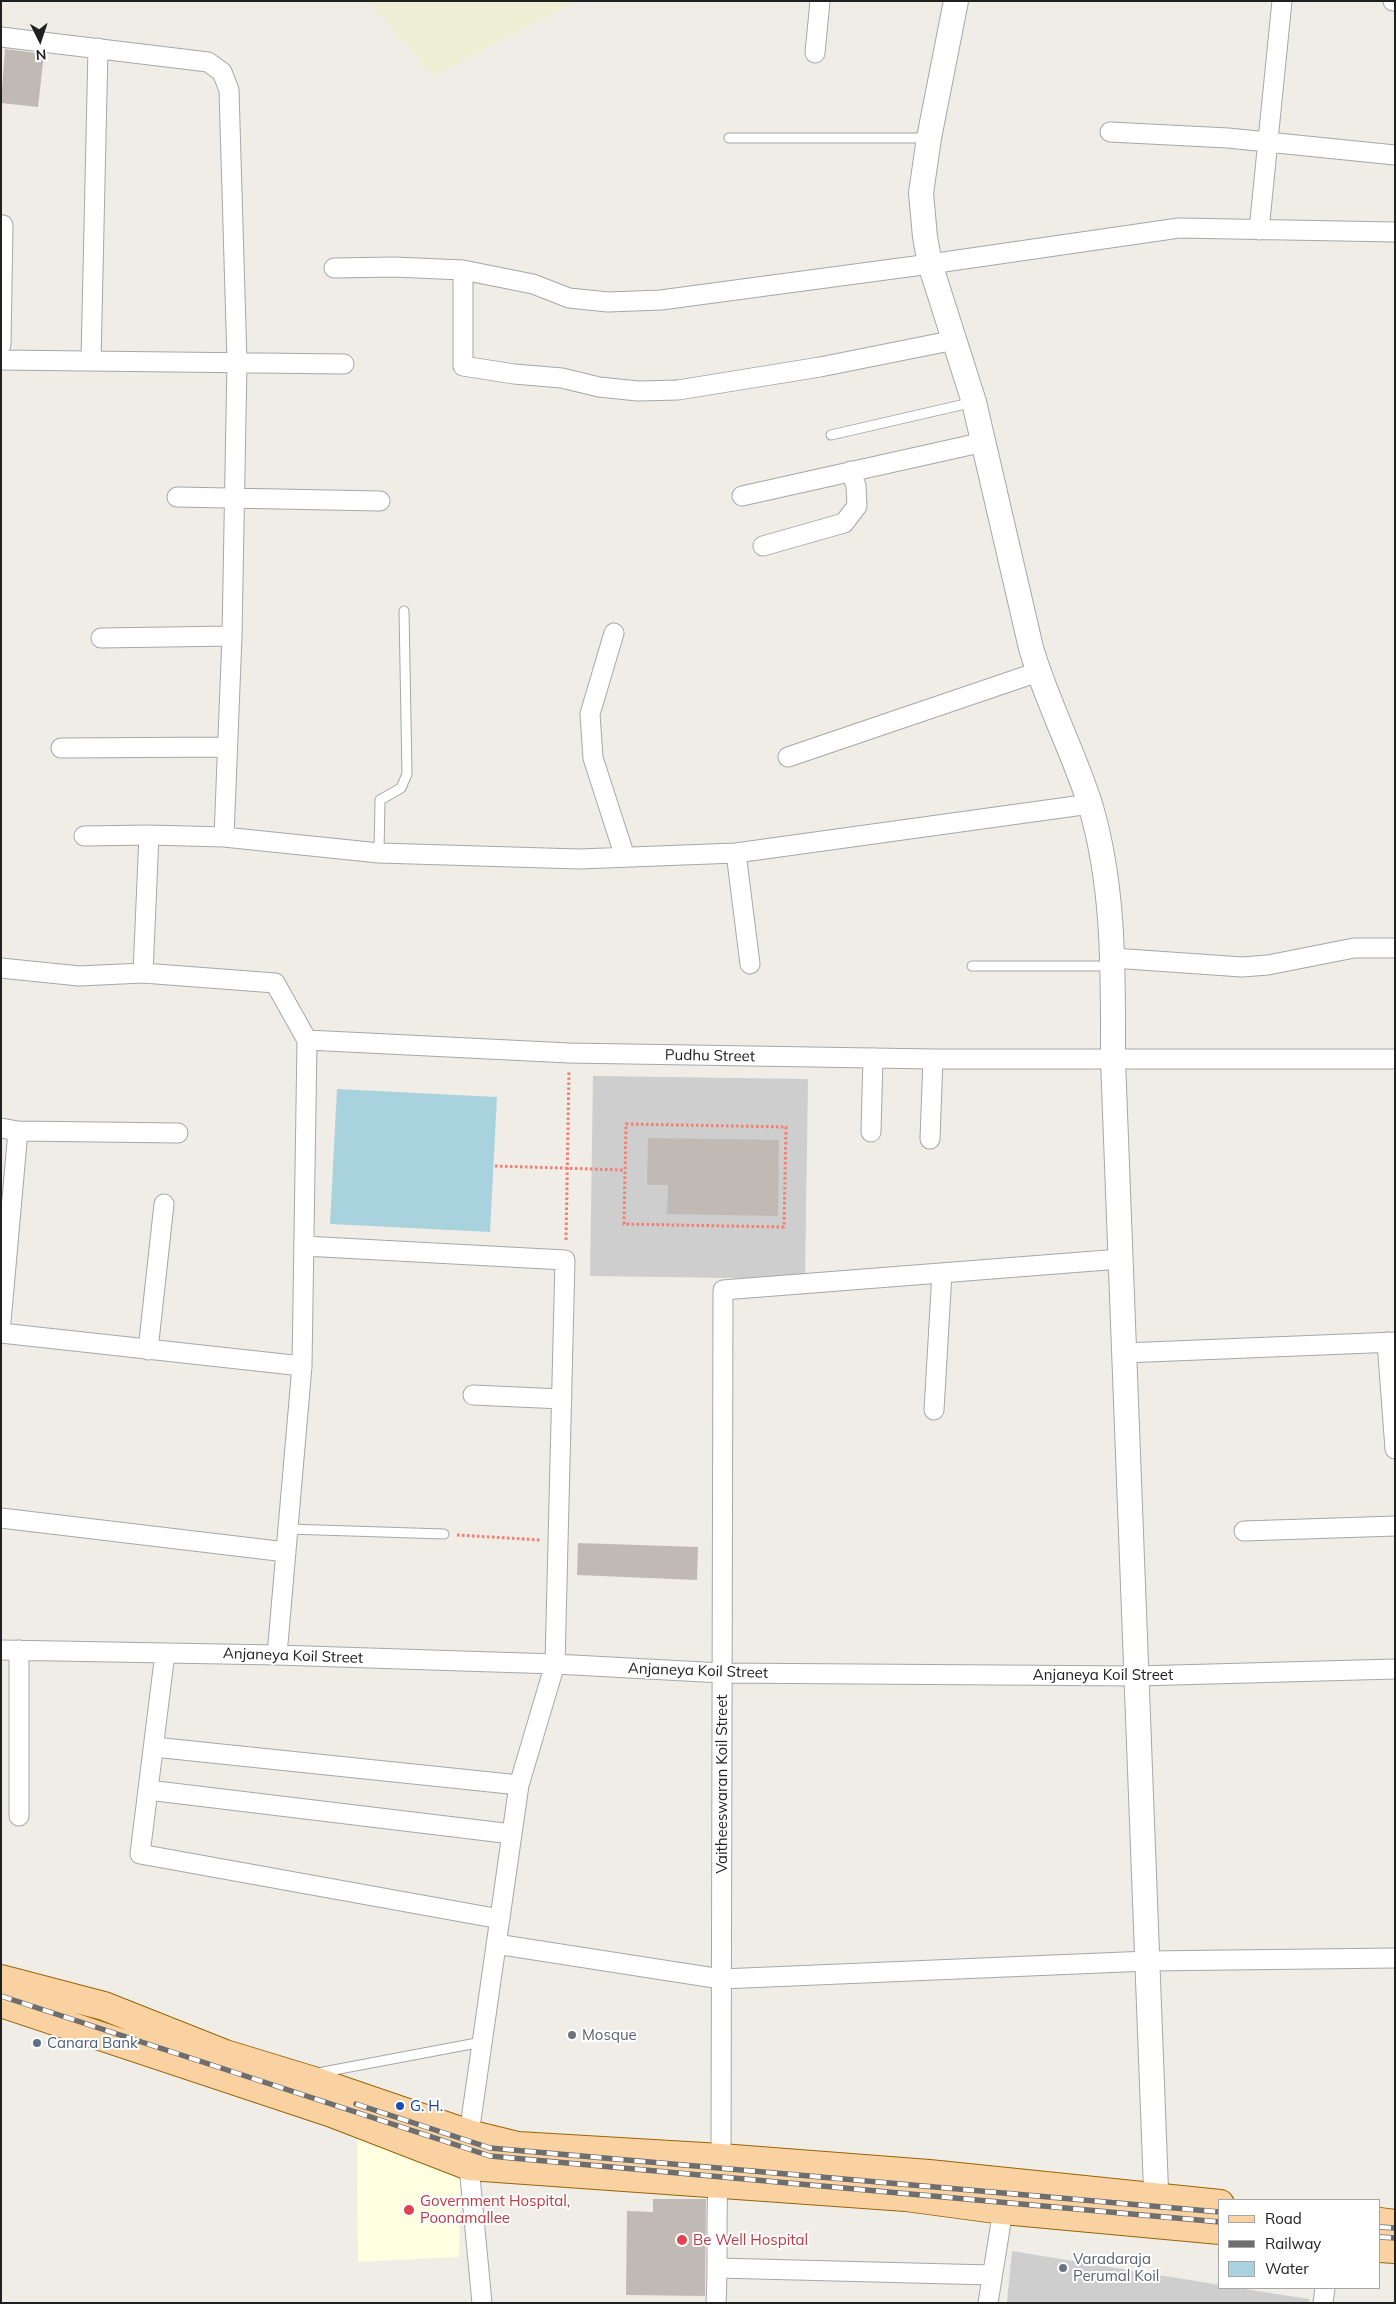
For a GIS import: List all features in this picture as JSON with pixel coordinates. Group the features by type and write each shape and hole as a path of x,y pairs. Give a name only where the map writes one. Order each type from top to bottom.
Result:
{"main road":[{"path":"1,1979 104,2006 225,2054 299,2076 469,2134 518,2146 719,2170 1003,2210 1218,2230"},
{"path":"1,2003 332,2113 469,2166 929,2174 1218,2204"},
{"path":"1381,2222 1395,2224"},
{"path":"1381,2248 1395,2249"}],"street":[{"path":"815,53 820,1"},
{"path":"956,1 929,138 921,193 930,264 974,402 1038,672 1090,804 1105,872 1113,962 1113,1060 1120,1259 1158,2223"},
{"path":"1259,230 1282,1"},
{"path":"1,37 208,62 222,72 229,90 237,361 232,636 224,837"},
{"path":"92,361 98,48"},
{"path":"1110,132 1228,138 1395,155"},
{"path":"1,225 3,225 1,345"},
{"path":"334,268 394,267 463,270 533,284 569,298 608,302 661,300 1179,228 1395,232"},
{"path":"463,270 464,366 514,374 562,378 599,387 638,391 687,388 820,367 955,340"},
{"path":"1,360 237,361 344,364"},
{"path":"742,496 984,442"},
{"path":"763,546 844,522 857,506 856,486 851,471"},
{"path":"177,497 380,501"},
{"path":"614,633 590,714 593,758 625,856"},
{"path":"101,638 232,636"},
{"path":"788,757 1038,672"},
{"path":"61,748 227,747"},
{"path":"84,836 224,837 379,853 578,859 736,853 1090,804"},
{"path":"143,973 149,835"},
{"path":"736,853 750,964"},
{"path":"1113,962 1242,967 1268,965 1354,948 1395,948"},
{"path":"1,968 79,976 143,973 275,983 307,1040 302,1366 278,1655"},
{"name":"Pudhu Street","path":"307,1040 569,1053 933,1059 1395,1059"},
{"path":"871,1132 873,1058"},
{"path":"930,1139 933,1059"},
{"path":"1,1322 9,1130 178,1133"},
{"path":"148,1350 164,1204"},
{"path":"304,1246 566,1260 555,1664 519,1785 469,2134 469,2166 482,2303"},
{"path":"934,1410 942,1273 1120,1259"},
{"name":"Vaitheeswaran Koil Street","path":"716,2303 721,1979 723,1290 942,1273"},
{"path":"1,1333 302,1366"},
{"path":"1124,1353 1391,1342 1395,1449"},
{"path":"473,1395 562,1399"},
{"path":"1,1518 286,1552"},
{"path":"1244,1531 1395,1526"},
{"path":"10,1650 19,1816"},
{"name":"Anjaneya Koil Street","path":"10,1650 278,1655 555,1664 722,1673 1137,1676 1395,1669"},
{"path":"165,1653 140,1854 500,1919"},
{"path":"154,1747 519,1785"},
{"path":"148,1790 512,1834"},
{"path":"496,1944 721,1979 1148,1961 1395,1958"},
{"path":"988,2303 991,2274 1003,2210"},
{"path":"718,2268 991,2274"},
{"path":"1323,2303 1325,2289"}],"lane":[{"path":"729,138 929,138"},
{"path":"831,435 974,402"},
{"path":"379,853 380,800 401,788 407,774 404,611"},
{"path":"972,966 1113,962"},
{"path":"288,1529 444,1534"},
{"path":"299,2076 482,2042"}],"path":[{"path":"566,1260 570,1094"},
{"path":"626,1124 786,1127 784,1227 624,1224 625,1170 626,1124"},
{"path":"495,1166 625,1170"},
{"path":"444,1534 558,1541"}],"shaded area":[{"path":"368,1 577,1 433,76"},
{"path":"593,1076 808,1079 805,1279 590,1276"},
{"name":"Government Hospital, Poonamallee","path":"357,2119 461,2162 459,2257 358,2262"},
{"name":"Varadaraja Perumal Koil","path":"1012,2251 1218,2285 1218,2289 1244,2289 1309,2299 1309,2303 1007,2303"}],"water":[{"path":"337,1089 497,1097 490,1232 330,1224"}],"building":[{"path":"5,49 44,54 38,107 1,103"},
{"path":"648,1138 779,1140 778,1216 667,1214 668,1185 647,1185"},
{"path":"578,1543 698,1547 697,1580 577,1575"},
{"path":"653,2199 706,2199 705,2296 626,2295 627,2211 653,2212"}],"railway":[{"path":"1,1996 490,2156 1218,2222"},
{"path":"356,2104 490,2148 1218,2212"},
{"path":"1381,2227 1395,2228"},
{"path":"1381,2237 1395,2238"}],"place":[{"name":"Mosque","path":"572,2035"},
{"name":"Canara Bank","path":"37,2043"},
{"name":"G. H.","path":"400,2106"},
{"name":"Government Hospital, Poonamallee","path":"409,2210"},
{"name":"Be Well Hospital","path":"682,2240"},
{"name":"Varadaraja Perumal Koil","path":"1063,2268"}]}
